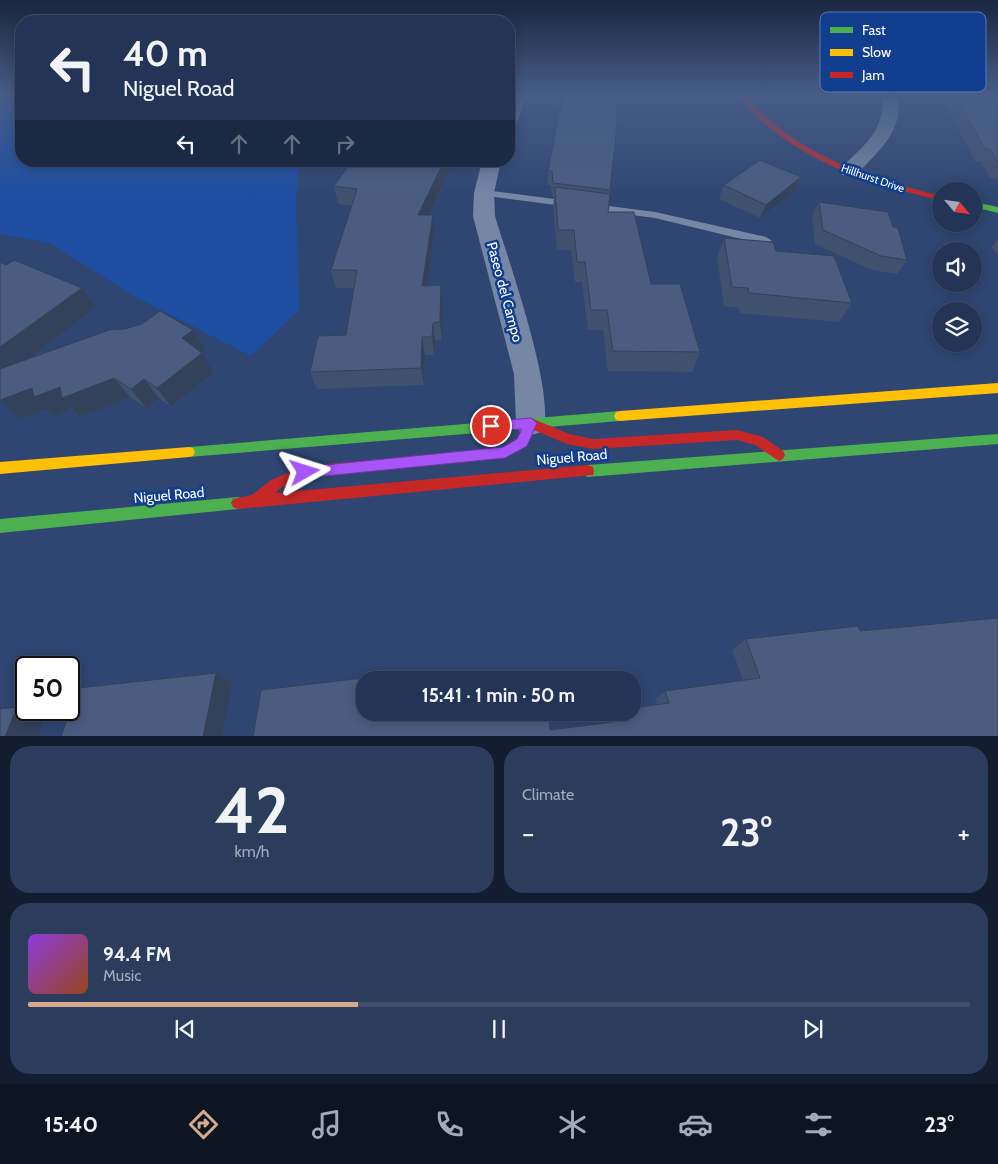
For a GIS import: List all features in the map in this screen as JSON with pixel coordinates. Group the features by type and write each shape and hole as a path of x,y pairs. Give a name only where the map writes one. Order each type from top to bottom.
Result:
{"main road":[{"name":"Hillhurst Drive","path":"774,128 797,145 849,171 932,195"},
{"path":"982,207 998,210"},
{"path":"0,468 531,423 998,388"},
{"path":"531,423 567,440 593,444 737,435 759,441 779,455"},
{"path":"253,502 276,484 305,472 505,453 522,442 531,423"},
{"name":"Niguel Road","path":"0,526 488,479 998,439"}],"street":[{"path":"849,171 886,128"},
{"name":"Paseo del Campo","path":"490,167 484,193 484,216 528,374 531,423"}],"lane":[{"path":"484,193 655,215 766,241"}],"shaded area":[{"path":"0,128 15,128 15,167 299,167 296,201 299,310 251,356 134,296 50,243 0,234"}],"building":[{"path":"556,128 617,128 610,190 553,183 552,171 548,171"},
{"path":"973,128 998,128 998,162 990,149 984,148"},
{"path":"760,160 801,177 766,205 724,185"},
{"path":"348,167 441,167 418,215 433,215 422,286 441,285 440,322 433,323 432,337 422,337 421,368 310,372 318,336 346,335 357,270 331,270 357,189 334,186"},
{"path":"555,187 610,194 608,212 634,212 651,284 680,284 700,352 613,351 607,310 591,310 585,262 577,262 574,230 558,230"},
{"path":"819,202 888,212 893,227 898,228 907,260 881,256 823,230"},
{"path":"724,238 773,242 776,251 834,256 852,303 749,293 748,288 732,287"},
{"path":"14,260 82,288 0,347 0,262 6,265"},
{"path":"160,311 193,330 182,338 202,353 157,388 144,379 131,389 114,378 62,398 60,387 34,397 32,388 0,400 0,369 109,330 125,329 142,324"},
{"path":"998,618 998,736 253,736 261,690 356,679 356,721 550,721 550,730 620,721 641,721 641,707 669,703 665,691 760,678 746,639 858,626 860,631"},
{"path":"216,673 203,736 61,736 67,721 80,721 80,688"},
{"path":"15,707 15,712 5,736 0,736 0,709"}],"traffic: fast":[{"path":"982,207 998,210"},
{"path":"189,452 620,416"},
{"path":"588,471 998,439"},
{"path":"0,526 238,503"}],"traffic: slow":[{"path":"620,416 998,388"},
{"path":"0,468 189,452"}],"traffic: jam":[{"path":"773,128 804,150 830,163 885,183 932,196"},
{"path":"257,500 276,484 305,472 505,453 522,442 531,423"},
{"path":"532,423 567,439 593,444 737,435 759,441 779,455"},
{"path":"238,503 588,471"}],"route":[{"path":"305,472 505,453 522,442 531,423 491,426"}]}
